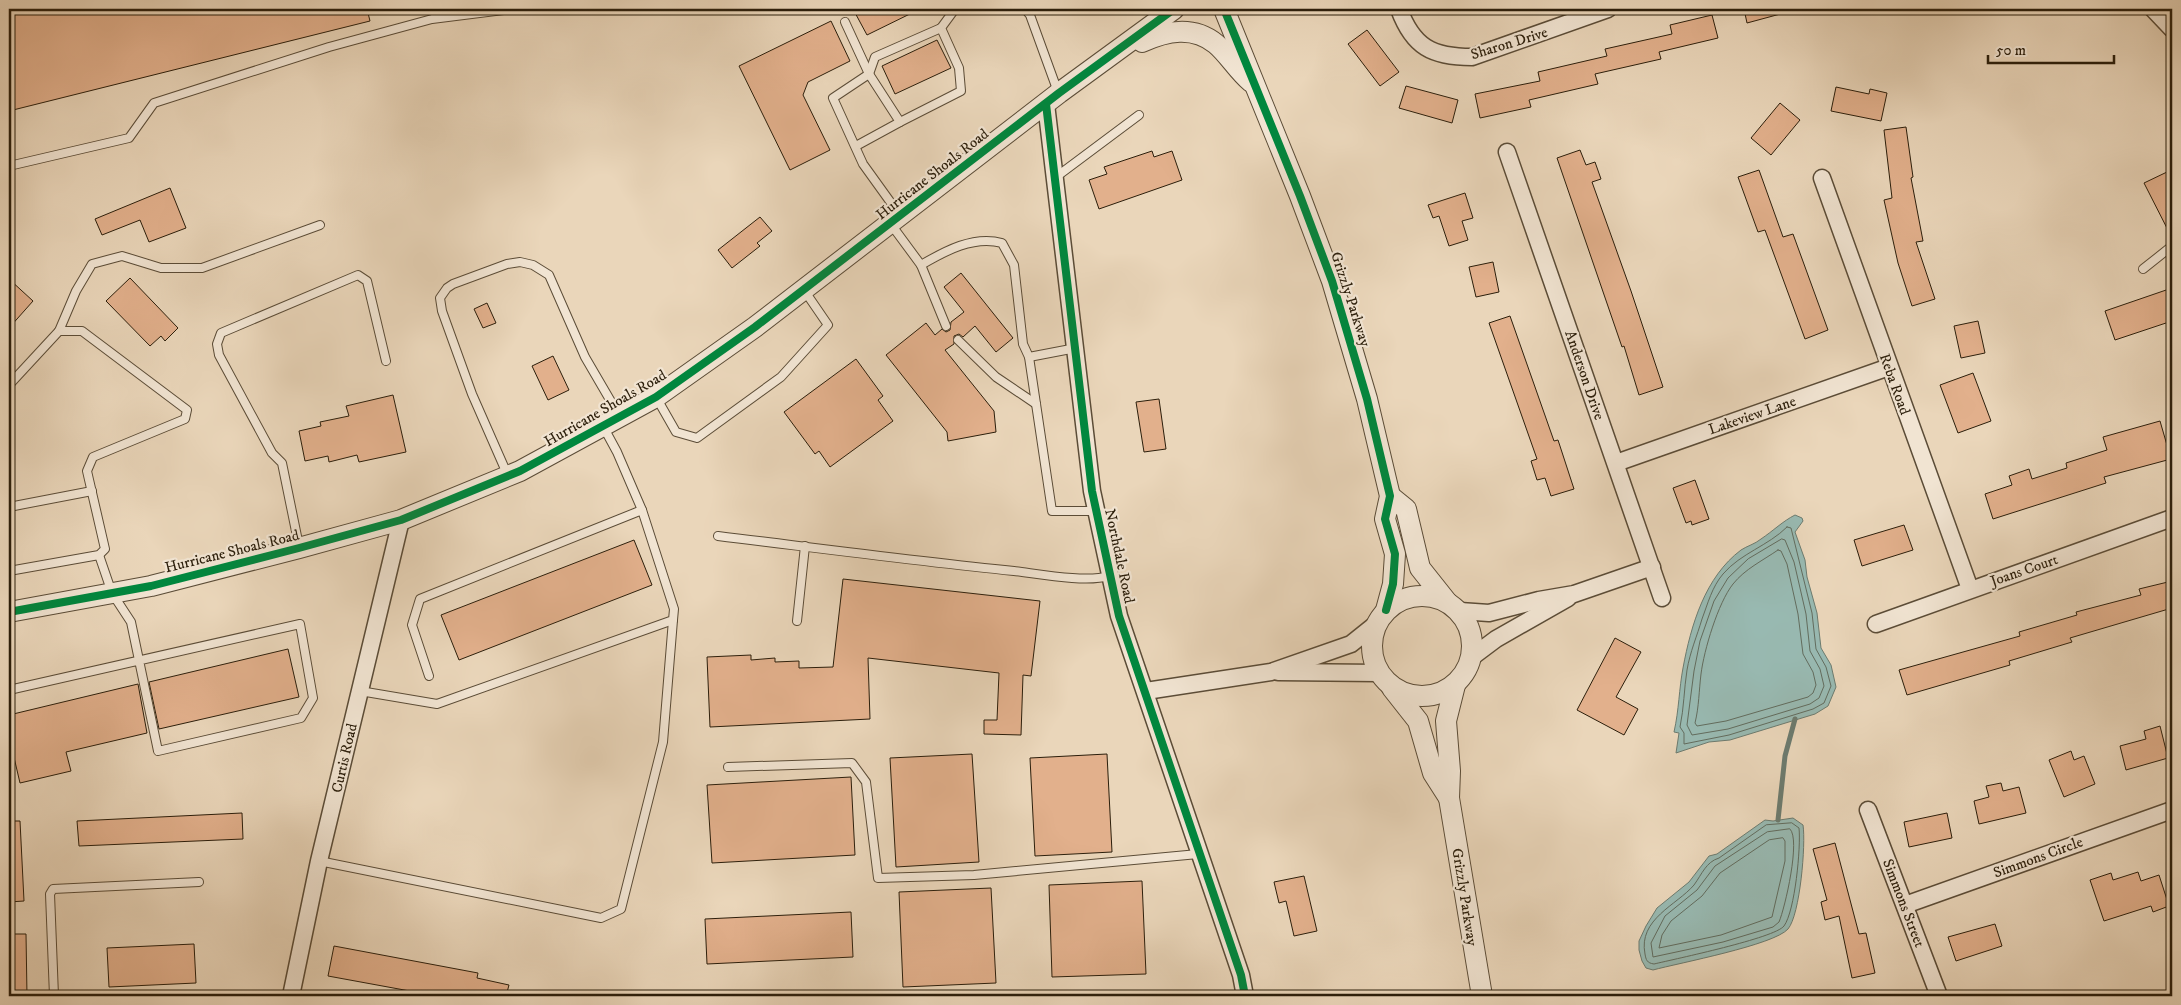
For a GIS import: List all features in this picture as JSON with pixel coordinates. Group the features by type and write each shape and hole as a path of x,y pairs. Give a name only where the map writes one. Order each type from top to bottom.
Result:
{"street":[{"name":"Hurricane Shoals Road","path":"9,612 151,586 400,520 508,476 612,423 656,397 804,290 1052,99 1174,9"},
{"name":"Grizzly Parkway","path":"1224,9 1300,196 1341,307 1367,399 1390,496 1385,519 1395,554 1393,584 1381,617"},
{"name":"Sharon Drive","path":"1399,9 1407,29 1417,42 1432,51 1452,57 1472,57 1608,9"},
{"path":"2153,9 2172,29"},
{"path":"1122,47 1136,45 1158,34 1174,30 1196,33 1216,44 1236,70 1256,86"},
{"name":"Northdale Road","path":"1052,99 1056,177 1076,348 1096,511 1109,576 1119,616 1146,691 1198,854 1241,975 1246,996"},
{"name":"Anderson Drive","path":"1507,152 1662,598"},
{"name":"Reba Road","path":"1822,178 1970,589"},
{"name":"Lakeview Lane","path":"1616,463 1889,367"},
{"path":"1381,617 1371,640 1373,658 1385,680 1406,694 1423,697 1440,694 1455,685 1466,672 1472,657 1473,640 1468,625 1420,568 1406,509 1390,496"},
{"name":"Joans Court","path":"1876,624 2172,518"},
{"name":"Curtis Road","path":"291,996 319,861 400,520"},
{"path":"1146,691 1271,672 1351,644 1399,601 1415,596 1431,596 1453,606 1489,612 1574,594 1652,567"},
{"path":"1472,657 1496,639 1574,594"},
{"path":"1271,672 1385,680"},
{"name":"Grizzly Parkway","path":"1385,680 1418,721 1433,773 1449,798"},
{"name":"Grizzly Parkway","path":"1455,685 1446,721 1450,771 1449,798 1482,996"},
{"name":"Simmons Street","path":"1868,810 1939,996"},
{"name":"Simmons Circle","path":"1905,905 2172,810"}],"lane":[{"path":"9,166 129,138 154,103 329,47 432,19 512,9"},
{"path":"946,326 921,265 863,164 833,98 870,74 875,57 941,28 955,9"},
{"path":"1025,9 1030,15 1052,99"},
{"path":"844,22 870,74 900,122"},
{"path":"856,146 961,91 959,68 941,28"},
{"path":"1056,177 1139,115"},
{"path":"9,385 59,331 76,291 92,264 122,256 161,268 202,268 320,225"},
{"path":"921,265 946,250 988,239 1002,242 1014,265 1023,344 1029,357 1052,512 1096,511"},
{"path":"2143,269 2172,246"},
{"path":"319,861 601,918 621,909 664,742 674,609 642,510 617,452 612,423 586,357 550,275 533,265 520,262 507,264 453,284 447,288 440,298 442,311 472,394 508,476"},
{"path":"300,548 282,464 272,453 219,355 217,344 221,333 358,276 367,281 386,361"},
{"path":"656,397 676,432 697,438 775,382 828,325 804,290"},
{"path":"9,571 99,555 105,549 87,471 93,458 185,419 187,410 82,331 59,331"},
{"path":"958,340 996,377 1036,404"},
{"path":"1029,357 1076,348"},
{"path":"9,507 92,491"},
{"path":"429,676 412,625 420,599 642,510"},
{"path":"718,536 1047,575 1102,578 1109,576"},
{"path":"797,621 805,546"},
{"path":"9,690 140,661 300,624 314,698 301,718 158,751 140,661 131,622 112,593 99,555"},
{"path":"360,691 436,704 673,620"},
{"path":"728,766 852,763 866,782 878,878 974,875 1198,854"},
{"path":"54,996 50,894 53,889 199,882"}],"water":[{"path":"1795,515 1802,518 1803,521 1795,532 1805,560 1807,577 1817,613 1821,648 1831,665 1836,687 1828,706 1815,714 1730,740 1709,742 1676,753 1679,733 1674,732 1683,668 1690,635 1701,603 1728,561 1741,550 1759,541"},
{"path":"1793,818 1803,825 1804,847 1799,895 1796,910 1788,929 1765,941 1746,947 1653,970 1646,968 1639,950 1639,941 1657,908 1689,882 1709,856 1717,854 1765,820 1773,821"}],"building":[{"path":"9,9 367,9 370,21 9,111"},
{"path":"853,9 920,9 867,35"},
{"path":"1744,9 1783,9 1784,13 1747,23"},
{"path":"1712,15 1718,38 1659,52 1661,59 1595,74 1598,84 1529,100 1531,107 1480,118 1475,94 1540,81 1538,72 1607,56 1605,49 1672,34 1670,25"},
{"path":"831,21 850,61 808,82 803,95 830,150 790,170 739,66"},
{"path":"1367,30 1399,72 1380,86 1348,44"},
{"path":"937,40 951,68 895,94 882,66"},
{"path":"1406,86 1458,100 1452,123 1399,108"},
{"path":"1836,87 1869,94 1870,89 1887,93 1881,121 1831,111"},
{"path":"1780,103 1800,120 1771,155 1751,138"},
{"path":"1906,127 1913,177 1911,178 1923,241 1916,242 1935,299 1912,306 1898,263 1884,200 1892,198 1884,130"},
{"path":"1580,150 1586,165 1595,162 1601,179 1592,182 1663,387 1639,395 1624,346 1622,347 1557,158"},
{"path":"1152,151 1154,157 1172,151 1182,180 1099,209 1089,180 1107,174 1104,167"},
{"path":"1759,170 1783,237 1793,234 1828,330 1805,339 1765,230 1758,232 1738,177"},
{"path":"2167,172 2172,182 2172,238 2144,183"},
{"path":"170,188 186,228 149,242 140,220 102,235 95,219"},
{"path":"1465,193 1473,218 1462,221 1468,240 1449,246 1439,216 1433,218 1428,205"},
{"path":"760,217 772,231 757,243 760,246 732,268 718,250"},
{"path":"1493,262 1499,292 1476,297 1469,267"},
{"path":"961,273 1013,338 996,352 975,326 963,337 959,334 954,336 954,344 945,350 994,411 996,432 948,441 947,432 886,355 926,323 935,335 942,329 946,332 950,330 951,322 964,312 944,287"},
{"path":"130,278 178,328 165,341 161,336 150,346 106,301"},
{"path":"9,279 33,301 9,328"},
{"path":"2172,288 2172,321 2115,340 2105,311"},
{"path":"487,303 496,323 483,328 474,309"},
{"path":"1510,316 1554,441 1558,440 1574,489 1551,496 1545,478 1537,480 1531,461 1537,459 1489,323"},
{"path":"1978,321 1985,353 1961,358 1954,326"},
{"path":"553,356 569,390 548,400 532,366"},
{"path":"856,359 883,396 878,400 893,421 830,467 819,451 815,454 784,412"},
{"path":"1973,373 1991,421 1958,433 1940,385"},
{"path":"393,395 406,452 359,462 357,455 329,462 328,456 305,461 299,431 321,426 320,422 349,416 346,406"},
{"path":"1159,399 1166,449 1144,452 1136,402"},
{"path":"2160,421 2171,459 2104,477 2106,483 1993,519 1985,494 2012,485 2009,476 2029,469 2032,479 2067,468 2066,463 2107,450 2103,437"},
{"path":"1695,480 1709,519 1692,525 1691,521 1686,523 1673,488"},
{"path":"1904,525 1913,550 1862,566 1854,540"},
{"path":"634,540 652,585 459,660 441,615"},
{"path":"843,579 1040,601 1031,676 1023,675 1021,735 984,734 984,720 997,720 999,673 868,658 870,719 710,727 707,657 751,655 751,660 775,658 775,662 799,661 799,668 833,667"},
{"path":"2172,581 2172,608 2070,638 2072,642 2009,661 2010,665 1907,695 1899,670 2020,636 2019,632 2077,615 2076,612 2141,595 2139,589"},
{"path":"1615,638 1641,652 1616,697 1638,709 1624,735 1577,710"},
{"path":"288,649 299,697 159,729 149,682"},
{"path":"138,684 147,733 66,752 71,771 20,783 9,736 9,715"},
{"path":"2160,726 2168,758 2126,770 2120,746 2146,739 2144,731"},
{"path":"2071,751 2074,760 2084,756 2095,784 2064,797 2049,760"},
{"path":"972,754 979,862 896,867 890,758"},
{"path":"1107,754 1112,852 1035,856 1030,758"},
{"path":"851,777 855,855 712,863 707,785"},
{"path":"2001,783 2003,791 2019,787 2026,813 1979,824 1974,801 1989,797 1986,786"},
{"path":"242,813 243,839 79,846 77,821"},
{"path":"1947,813 1952,838 1909,847 1904,822"},
{"path":"9,821 20,821 24,901 9,902"},
{"path":"1835,843 1859,934 1866,933 1875,973 1852,978 1839,916 1825,920 1821,902 1827,900 1813,849"},
{"path":"2138,872 2141,881 2159,875 2169,906 2153,912 2151,906 2104,921 2090,880 2111,873 2113,880"},
{"path":"1304,876 1317,931 1294,936 1286,901 1279,903 1274,882"},
{"path":"1142,881 1146,974 1052,977 1049,885"},
{"path":"991,888 996,983 903,987 899,892"},
{"path":"851,912 853,957 707,964 705,919"},
{"path":"1995,924 2002,946 1956,961 1948,937"},
{"path":"9,934 26,934 27,996 9,996"},
{"path":"194,944 196,983 109,987 107,948"},
{"path":"334,946 478,973 477,978 509,985 506,996 437,996 328,976"}],"waterway":[{"path":"1778,820 1785,756 1795,719"}],"cycle path":[{"path":"9,612 151,586 401,520 520,471 656,397 755,327 1059,93 1174,9"},
{"path":"1224,9 1300,196 1332,281 1367,399 1390,496 1385,519 1395,554 1393,584 1386,610"},
{"path":"1046,104 1092,491 1119,616 1241,975 1245,996"}]}
